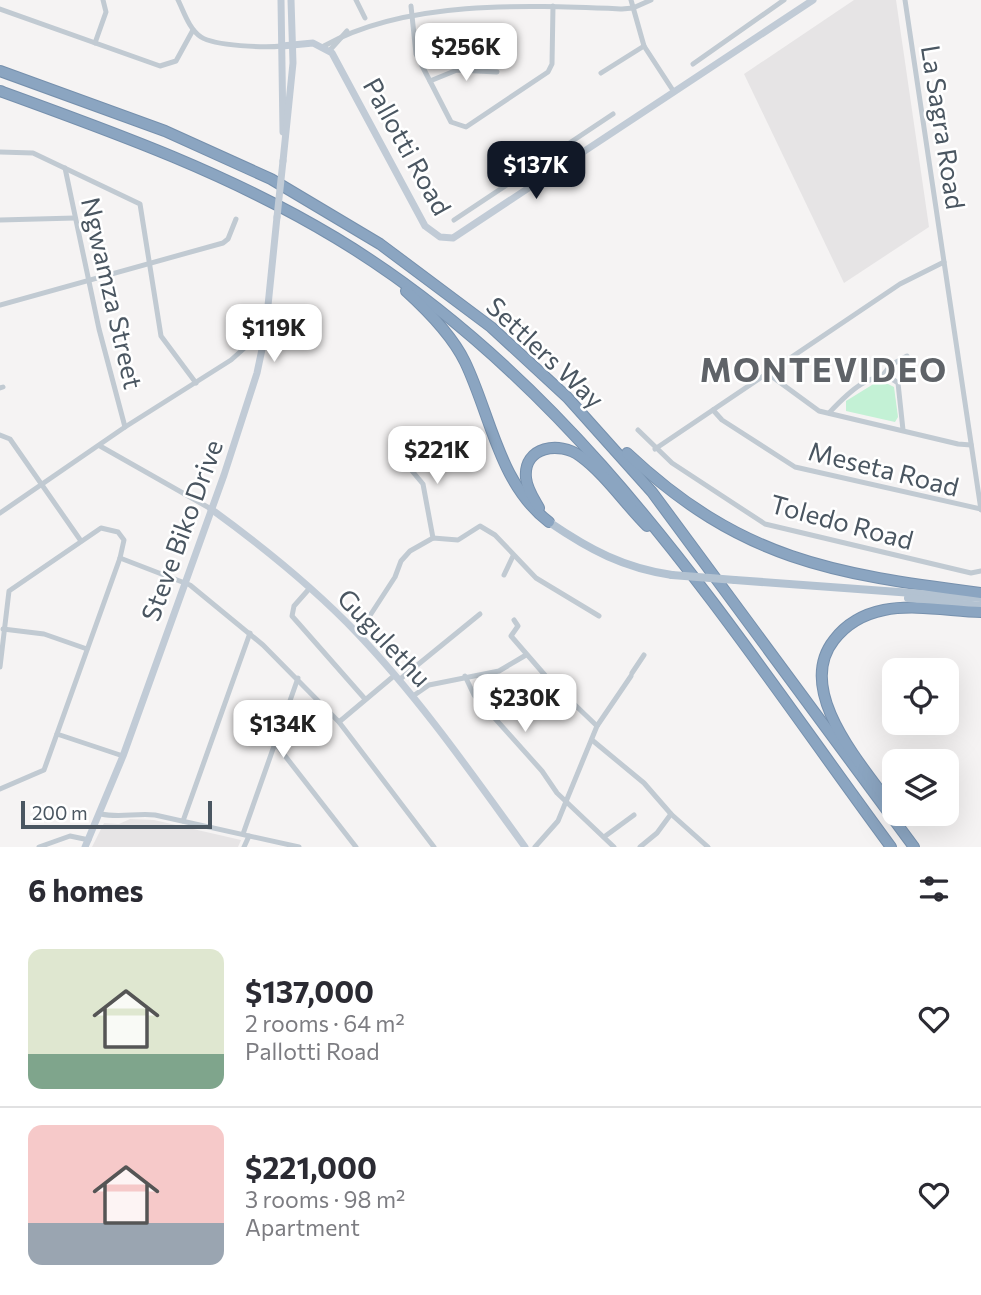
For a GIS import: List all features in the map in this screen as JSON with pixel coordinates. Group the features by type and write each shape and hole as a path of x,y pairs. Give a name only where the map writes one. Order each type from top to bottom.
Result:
{"highway":[{"name":"Settlers Way","path":"0,71 198,145 331,213 409,263 526,357 575,405 666,510 914,847"},
{"name":"Settlers Way","path":"0,90 182,158 292,213 409,287 506,365 595,454 683,565 891,847"},
{"path":"292,213 406,291 438,323 464,360 509,472 524,497 550,522"},
{"path":"575,405 672,492 751,541 793,558 847,574 981,595"},
{"path":"550,522 530,491 527,470 537,452 561,447 588,462 683,565"},
{"path":"882,792 826,705 821,673 831,643 853,621 883,610 981,609"},
{"path":"905,826 919,847"}],"main road":[{"path":"550,522 606,558 628,566 672,575 874,592 981,595"},
{"path":"874,592 981,609"}],"street":[{"path":"95,43 106,12 103,0"},
{"path":"178,0 193,30 211,41 282,46 308,42 327,48 349,28 376,15"},
{"path":"281,0 284,147"},
{"path":"284,147 294,44 291,0"},
{"path":"356,0 365,18"},
{"path":"461,0 633,8 651,0"},
{"path":"631,0 644,46 674,92"},
{"path":"693,64 784,0"},
{"name":"Pallotti Road","path":"327,48 429,230 440,237 453,238 813,0"},
{"name":"La Sagra Road","path":"905,0 981,510"},
{"path":"399,9 422,4"},
{"path":"411,6 414,47 452,122 460,127 471,126 548,72 552,64 553,6"},
{"path":"0,9 166,66 176,61 193,30"},
{"path":"729,37 738,50"},
{"path":"601,73 644,46"},
{"path":"430,81 457,70 497,72"},
{"name":"Pallotti Road","path":"454,220 612,114"},
{"path":"584,134 593,146"},
{"name":"Steve Biko Drive","path":"87,843 101,814 213,511 257,373 263,345 284,147"},
{"path":"0,152 33,153 140,204 162,340 196,383"},
{"name":"Ngwamza Street","path":"65,168 89,281 125,427"},
{"path":"491,195 500,209"},
{"path":"0,220 75,218"},
{"path":"0,305 227,241 236,219"},
{"path":"655,449 900,284 944,262"},
{"path":"0,501 3,511 125,427 232,360 249,344 263,345"},
{"path":"882,376 891,365 907,356"},
{"path":"767,373 813,408 971,444"},
{"path":"829,413 844,397 874,377 882,376 898,383 903,430"},
{"name":"Meseta Road","path":"713,410 722,420 795,467 981,510"},
{"name":"Toledo Road","path":"638,430 655,449 766,525 971,573 981,570"},
{"path":"0,435 7,436 81,541"},
{"path":"100,446 213,511"},
{"path":"397,453 423,484 433,538"},
{"path":"410,469 425,456"},
{"name":"Gugulethu","path":"213,511 309,589 358,634 413,696 525,847"},
{"path":"358,634 395,578 403,558 433,538 458,540 480,526 485,527 542,582 599,616"},
{"path":"0,667 6,597 11,588 101,528 109,528 123,536 120,558 42,772 0,789"},
{"path":"504,575 513,556"},
{"path":"120,558 185,582 250,633 298,678 339,722 434,847"},
{"path":"309,589 294,606 292,616 365,698"},
{"path":"339,722 365,698 480,614"},
{"path":"514,620 518,626 511,636 597,726"},
{"path":"2,629 37,632 87,649"},
{"path":"183,821 250,633"},
{"path":"413,696 429,685 499,671 526,654"},
{"path":"535,847 555,826 597,726 644,655"},
{"path":"465,676 474,695 542,771 566,803 614,847"},
{"path":"244,847 275,743 298,678"},
{"path":"57,734 123,756"},
{"path":"592,740 644,783 671,814 706,846"},
{"path":"275,743 356,847"},
{"path":"101,814 118,818 136,813 155,815 299,847"},
{"path":"640,847 657,833 671,814"},
{"path":"604,837 634,815"},
{"path":"39,847 70,836 87,843"}],"shaded area":[{"path":"854,0 896,0 929,227 844,283 744,74"},
{"path":"130,819 154,820 241,840 238,847 92,847 104,823 119,824"}],"green space":[{"path":"880,380 894,387 898,417 895,422 846,411 846,401"}],"district":[{"name":"MONTEVIDEO","path":"824,368"}]}
